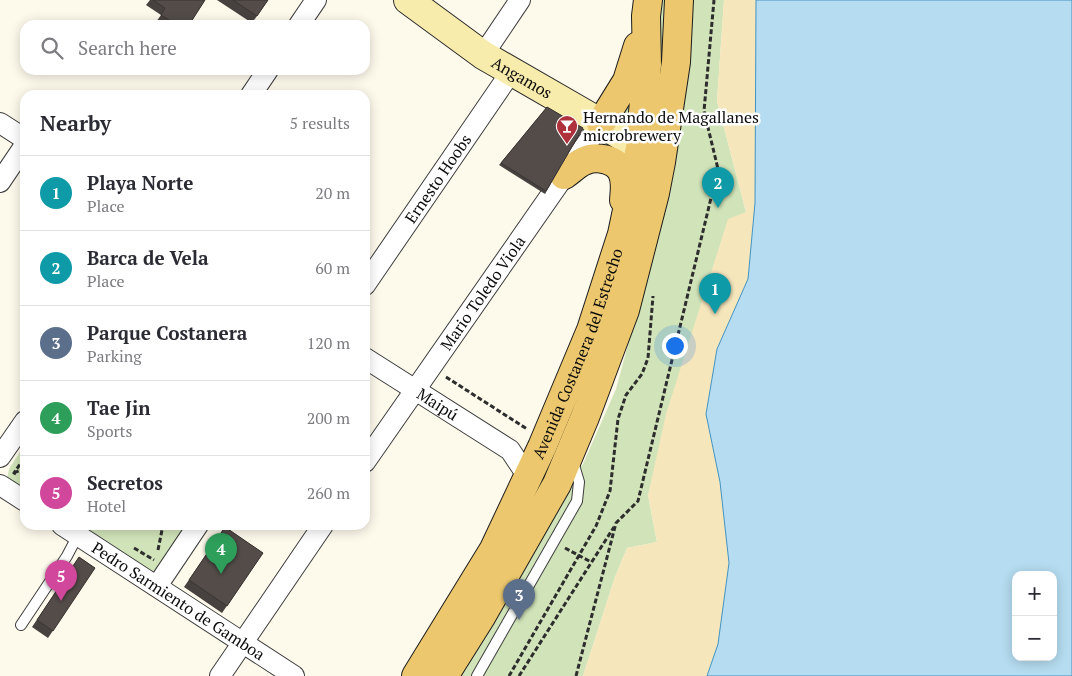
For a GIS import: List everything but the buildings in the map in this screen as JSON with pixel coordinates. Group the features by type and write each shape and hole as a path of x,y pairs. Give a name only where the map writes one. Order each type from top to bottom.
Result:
{"main road":[{"name":"Avenida Costanera del Estrecho","path":"426,673 481,617 557,484 585,417 625,310 655,193 676,62 678,0"},
{"name":"Avenida Costanera del Estrecho","path":"426,673 494,549 542,447 591,330 622,234 640,148 648,65 647,8"},
{"path":"601,123 627,81 647,8"},
{"path":"640,148 655,193"},
{"path":"564,176 584,161 597,158 606,159 618,167 622,172 625,188 622,234"},
{"path":"542,447 585,417"}],"street":[{"path":"302,20 316,0"},
{"name":"Angamos","path":"408,0 484,55 601,123 640,148"},
{"path":"484,55 520,0"},
{"name":"Ernesto Hoobs","path":"370,278 511,72"},
{"path":"254,90 265,75"},
{"path":"0,123 20,136"},
{"name":"Mario Toledo Viola","path":"370,455 601,123"},
{"path":"0,182 20,152"},
{"name":"Maipú","path":"370,361 510,450 528,478"},
{"path":"0,457 20,428"},
{"path":"510,450 542,447"},
{"path":"7,479 20,495"},
{"name":"Pedro Sarmiento de Gamboa","path":"70,530 294,676"},
{"path":"157,586 195,530"},
{"path":"220,676 319,530"}],"lane":[{"path":"477,676 577,501 579,482 570,453"},
{"path":"21,625 67,556 70,530"}],"path":[{"path":"519,676 616,524 638,501 718,169 704,111 714,0"},
{"path":"442,375 528,430 532,422"},
{"path":"7,479 20,463"},
{"path":"576,676 616,524"},
{"path":"130,546 155,561 161,554"}],"green space":[{"path":"662,0 668,0 655,156 657,68"},
{"path":"687,0 724,0 717,101 746,212 648,495 657,542 627,548 615,577 583,676 455,676 563,488 583,464 616,389 635,319"},
{"path":"635,86 629,133 611,120"},
{"path":"20,452 20,487 7,479 9,469"},
{"path":"88,530 187,530 156,574"}],"sand":[{"path":"724,0 756,0 755,203 748,279 717,349 706,414 720,482 729,563 718,644 707,676 583,676 615,577 627,548 657,542 648,495 666,414 728,219 746,212 717,101"}],"water":[{"path":"756,0 1072,0 1072,676 707,676 718,644 729,563 720,482 706,414 717,349 748,279 755,203"}],"place":[{"name":"Hernando de Magallanes microbrewery","path":"567,145"},
{"name":"Barca de Vela","path":"718,208"},
{"name":"Playa Norte","path":"715,314"},
{"name":"Tae Jin","path":"221,574"},
{"name":"Secretos","path":"61,601"},
{"name":"Parque Costanera","path":"519,620"}]}
